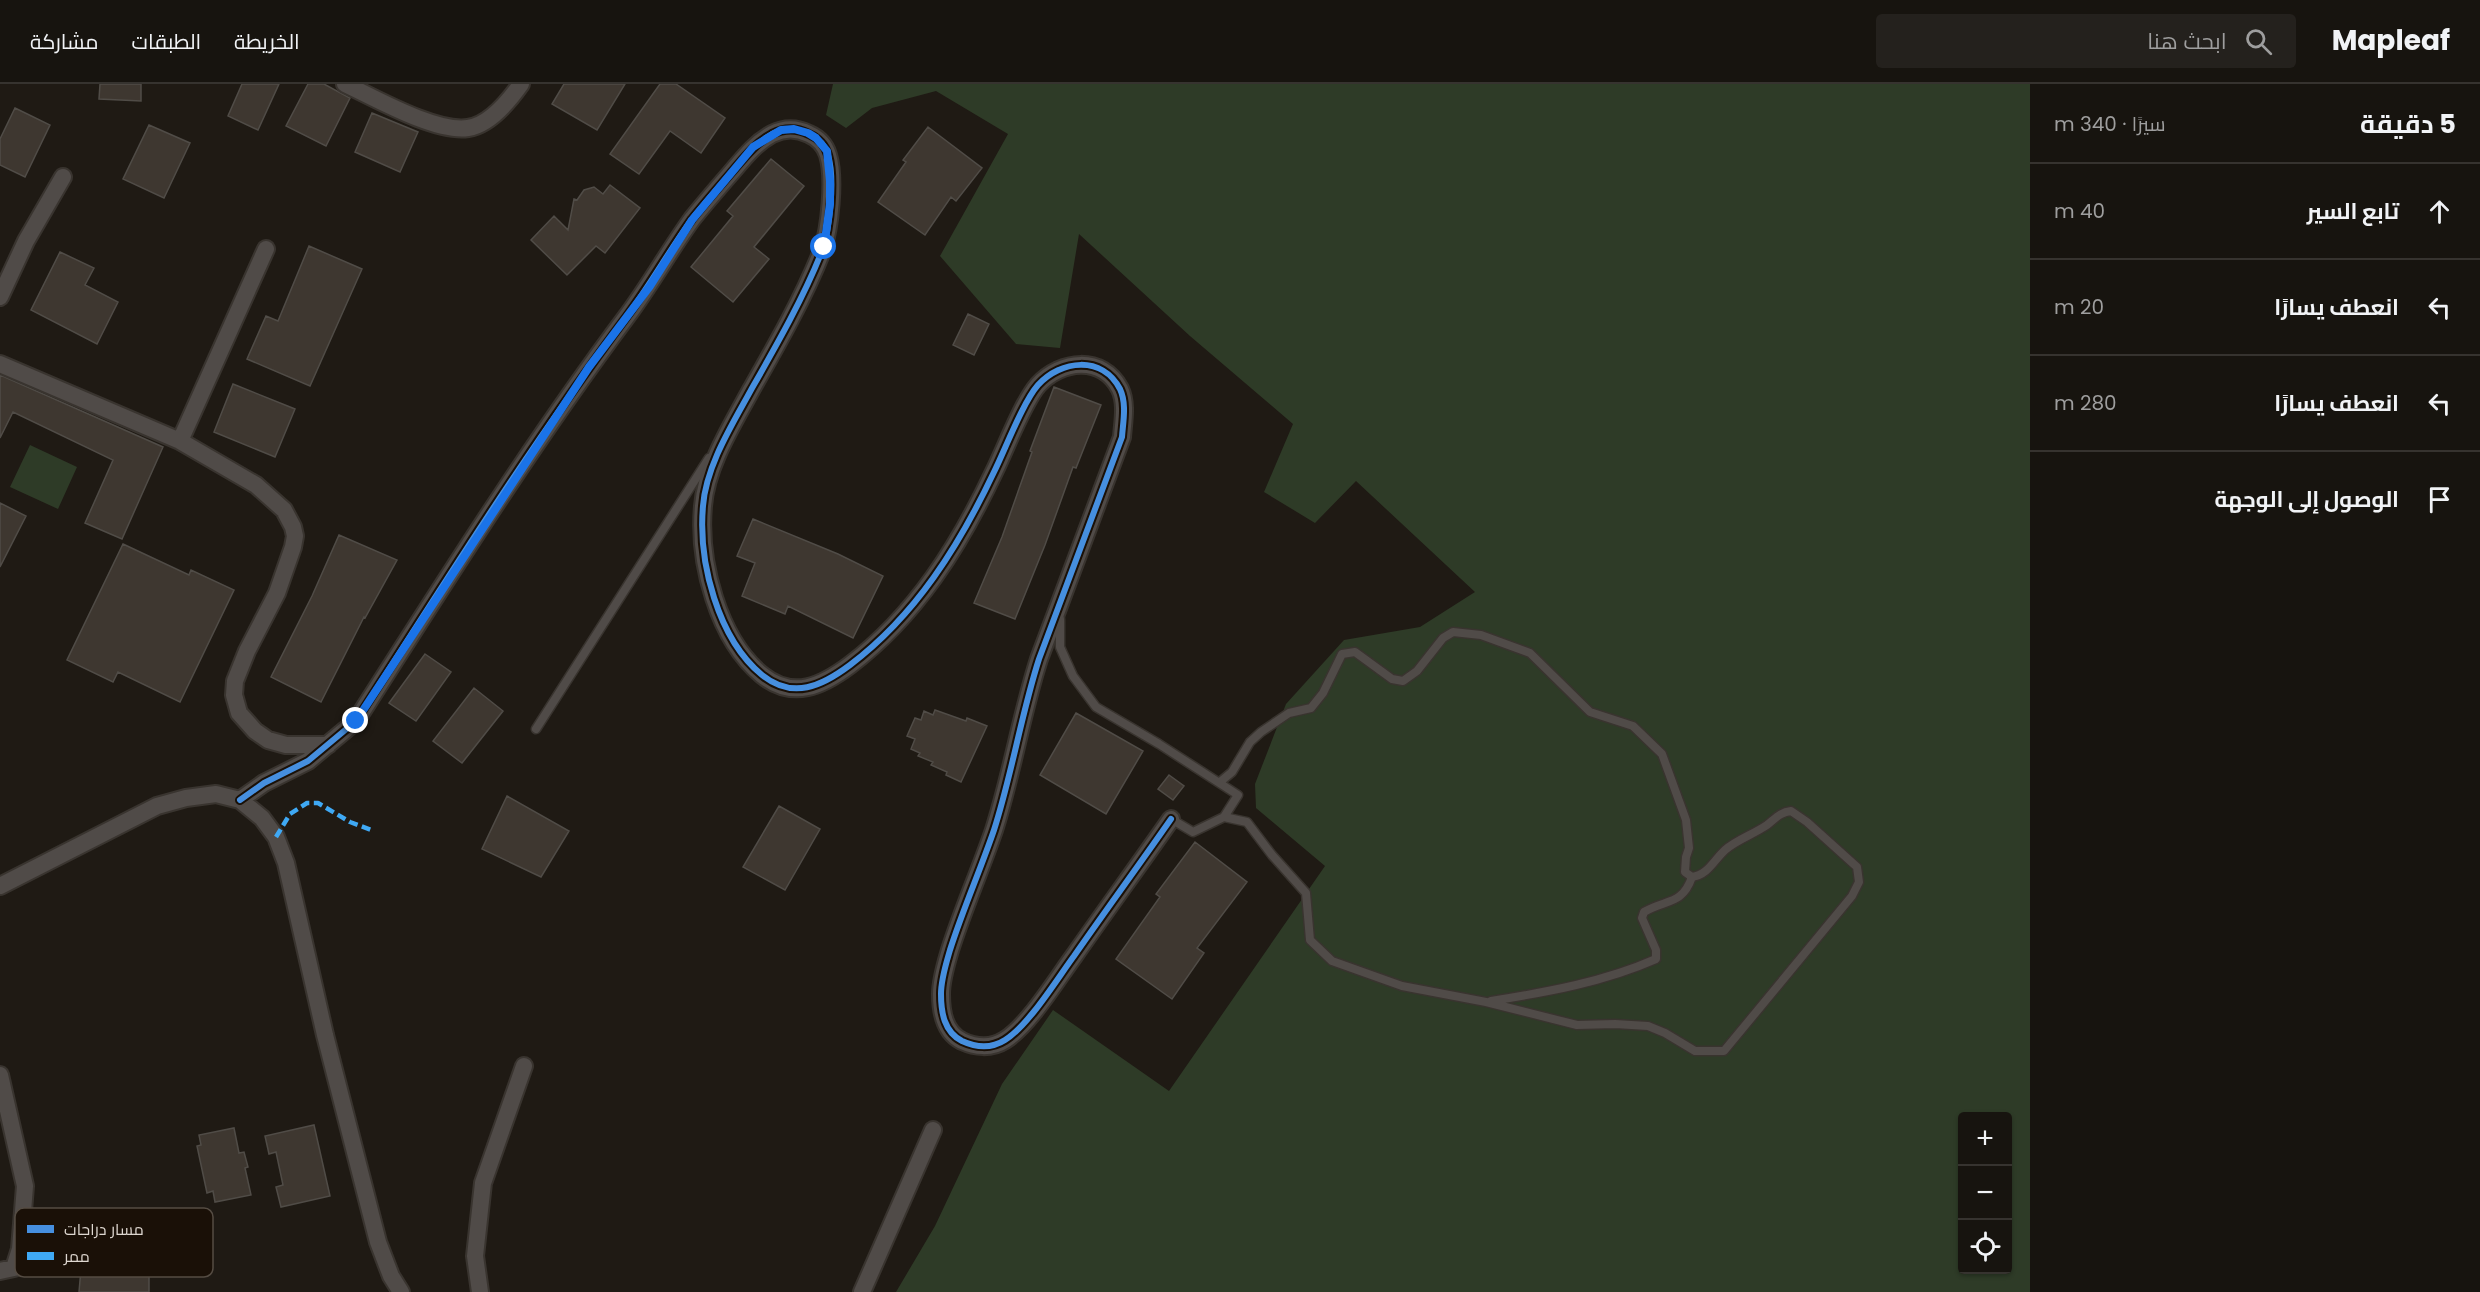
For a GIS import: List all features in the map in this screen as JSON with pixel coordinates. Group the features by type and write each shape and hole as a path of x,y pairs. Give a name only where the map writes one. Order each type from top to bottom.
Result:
{"street":[{"path":"345,84 412,115 443,126 468,128 490,117 513,96 521,84"},
{"path":"240,800 264,783 308,761 356,721 589,367 650,286 692,220 753,147 781,130 801,130 821,143 828,157 830,204 824,247 770,357 734,423 708,480 703,501 702,521 707,567 716,607 726,629 753,668 771,682 792,689 804,689 829,680 854,663 904,616 965,531 1038,386 1062,366 1074,364 1101,371 1120,390 1124,408 1122,437 1029,690 994,829 961,914 943,978 942,1012 947,1030 972,1046 988,1046 1005,1040 1045,996 1171,819"},
{"path":"0,297 26,241 63,177"},
{"path":"180,441 266,249"},
{"path":"0,364 180,441 256,484 284,510 295,536 293,547 277,593 247,651 235,681 234,695 239,713 255,731 268,740 285,745 328,745"},
{"path":"1,884 157,806 186,798 216,794 240,800 262,818 276,837 285,863 336,1079 378,1242 391,1276 401,1292"},
{"path":"480,1292 475,1256 483,1183 524,1066"},
{"path":"0,1075 25,1186 23,1208"},
{"path":"862,1292 933,1130"},
{"path":"0,1271 14,1268 15,1265"}],"lane":[{"path":"536,729 698,475 734,423"},
{"path":"1060,606 1060,647 1073,676 1096,707 1238,795 1224,817 1193,832 1171,819"},
{"path":"1220,782 1232,772 1250,742 1261,732 1289,713 1311,708 1323,693 1342,654 1355,652 1392,679 1403,681 1418,671 1446,636 1462,632 1481,635 1530,653 1590,712 1633,726 1662,754 1686,820 1689,848 1685,872 1692,877 1699,876 1726,849 1767,825 1782,812 1791,811 1807,822 1857,867 1859,882 1852,896 1724,1051 1695,1051 1665,1033 1647,1026 1577,1025 1486,1002 1402,986 1332,961 1310,940 1306,893 1272,855 1247,822 1224,817"},
{"path":"1486,1002 1556,990 1631,969 1656,959 1656,950 1642,918 1644,912 1674,902 1689,887 1692,877"}],"green space":[{"path":"833,84 2030,84 2030,1292 896,1292 935,1226 1002,1084 1053,1010 1169,1091 1325,866 1256,808 1255,784 1286,704 1344,640 1420,627 1475,592 1356,481 1315,523 1264,492 1293,424 1190,336 1079,234 1060,348 1016,344 940,256 1008,134 936,91 872,108 846,128 826,115"},
{"path":"30,445 77,467 58,509 10,487"}],"building":[{"path":"100,84 141,84 141,101 99,99"},
{"path":"242,84 279,84 258,130 228,116"},
{"path":"308,84 324,84 350,98 326,146 286,126"},
{"path":"564,84 625,84 597,130 552,104"},
{"path":"660,84 676,84 725,118 701,153 670,131 639,174 610,154"},
{"path":"15,108 50,125 25,177 0,165 0,139"},
{"path":"372,113 418,132 400,172 355,152"},
{"path":"149,125 190,143 164,198 123,179"},
{"path":"928,127 982,168 956,201 951,197 925,235 878,202 906,162 903,160"},
{"path":"771,159 804,186 754,247 769,259 733,302 691,267 733,216 727,211"},
{"path":"610,185 640,208 605,253 596,246 567,275 531,240 554,216 568,230 574,199 577,200 584,190 594,187 603,194"},
{"path":"309,246 362,269 310,386 247,359 266,316 278,321"},
{"path":"60,252 94,268 85,285 118,302 97,344 31,310"},
{"path":"968,314 989,324 974,355 953,345"},
{"path":"0,375 163,447 122,539 85,523 113,460 13,412 0,438"},
{"path":"233,384 295,409 275,457 214,432"},
{"path":"1054,387 1101,405 1076,468 1073,467 1015,619 974,603 1002,537"},
{"path":"0,503 26,516 0,567"},
{"path":"753,519 838,554 883,576 853,638 788,606 785,614 742,596 755,563 737,556"},
{"path":"339,535 397,560 364,617 321,702 271,677 312,596"},
{"path":"123,544 189,575 191,570 234,590 180,702 118,672 113,682 67,660"},
{"path":"425,654 451,672 416,721 389,703"},
{"path":"474,688 503,711 462,763 433,741"},
{"path":"935,710 987,726 961,782 946,775 947,772 931,765 933,762 918,756 920,753 911,749 915,739 907,736 915,718 921,720 924,711 933,715"},
{"path":"1076,713 1143,751 1106,814 1040,775"},
{"path":"1169,775 1184,786 1173,800 1158,789"},
{"path":"507,796 569,831 541,877 482,849"},
{"path":"779,806 820,829 785,890 743,867"},
{"path":"1195,842 1247,882 1197,948 1204,953 1172,999 1116,959 1160,897 1156,894"},
{"path":"314,1125 330,1196 281,1207 276,1187 283,1185 276,1152 269,1154 265,1136"},
{"path":"234,1128 239,1153 244,1152 248,1167 245,1168 251,1195 215,1202 213,1191 207,1193 197,1146 201,1145 199,1135"},
{"path":"80,1277 149,1277 149,1292 79,1292"}],"marked path":[{"path":"276,837 290,814 307,803 318,803 350,822 374,831"}],"cycle path":[{"path":"240,800 264,783 308,761 356,721 522,465 692,219 754,147 772,134 790,130 804,132 815,138 823,145 828,155 831,190 825,242 798,304 714,461 703,506 704,551 714,598 734,641 747,660 762,675 785,687 796,688 818,684 850,665 895,624 934,577 950,552 994,472 1026,403 1038,385 1047,377 1069,366 1092,366 1112,378 1120,389 1123,401 1122,437 1039,659 994,830 945,966 941,988 942,1008 947,1027 951,1032 962,1041 972,1045 994,1045 1005,1040 1024,1024 1171,819"}],"route":[{"path":"356,721 436,596 589,367 650,286 692,220 753,147 781,130 794,129 808,133 816,138 827,151 830,204 824,247"}]}
